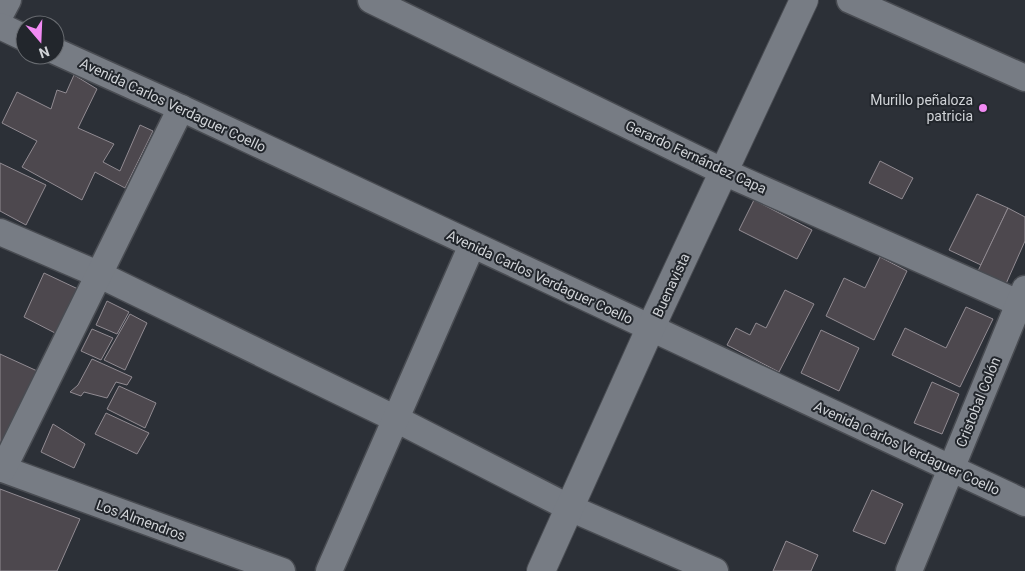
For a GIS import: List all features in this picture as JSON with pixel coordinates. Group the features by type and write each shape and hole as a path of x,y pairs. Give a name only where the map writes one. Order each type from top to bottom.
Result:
{"street":[{"path":"0,16 8,0"},
{"name":"Gerardo Fernández Capa","path":"371,0 724,172 1023,299"},
{"name":"Buenavista","path":"541,571 650,329 804,0"},
{"path":"850,0 1025,78"},
{"path":"0,26 15,33"},
{"name":"Avenida Carlos Verdaguer Coello","path":"65,55 182,108 650,329 1025,503"},
{"path":"1,469 100,275 182,108"},
{"path":"0,232 100,275 396,419 570,508 715,571"},
{"path":"328,571 472,245"},
{"name":"Cristobal Colón","path":"909,571 1023,299"},
{"name":"Los Almendros","path":"1,469 282,571"}],"building":[{"path":"74,75 97,89 78,128 114,144 103,162 120,171 140,125 153,131 125,188 95,172 82,200 22,167 37,141 2,123 17,92 51,109 57,90 66,93"},
{"path":"880,161 913,178 902,199 869,183"},
{"path":"0,163 46,185 26,225 0,211"},
{"path":"977,194 1008,208 981,265 949,250"},
{"path":"754,200 812,230 797,259 739,230"},
{"path":"1008,208 1025,217 1025,241 1005,286 977,273"},
{"path":"880,257 907,271 874,340 826,316 844,278 865,288"},
{"path":"44,273 78,289 57,334 24,317"},
{"path":"785,290 814,304 779,372 727,345 736,328 750,335 756,323 766,328"},
{"path":"107,301 129,312 117,334 96,325"},
{"path":"966,307 993,319 960,387 892,355 905,328 946,348"},
{"path":"130,314 147,323 125,370 104,360"},
{"path":"92,329 113,338 101,360 81,351"},
{"path":"821,330 859,348 839,391 801,373"},
{"path":"0,354 46,375 0,452"},
{"path":"92,359 132,377 127,385 116,382 107,398 84,392 81,396 70,392 78,385"},
{"path":"932,382 959,394 942,434 914,423"},
{"path":"119,386 156,403 145,428 107,409"},
{"path":"106,413 149,433 137,454 95,434"},
{"path":"53,424 85,444 74,468 41,452"},
{"path":"0,489 80,519 57,571 0,571"},
{"path":"872,490 903,504 885,544 853,531"},
{"path":"786,541 818,555 811,571 773,571"}],"place":[{"name":"Murillo peñaloza patricia","path":"983,108"}]}
